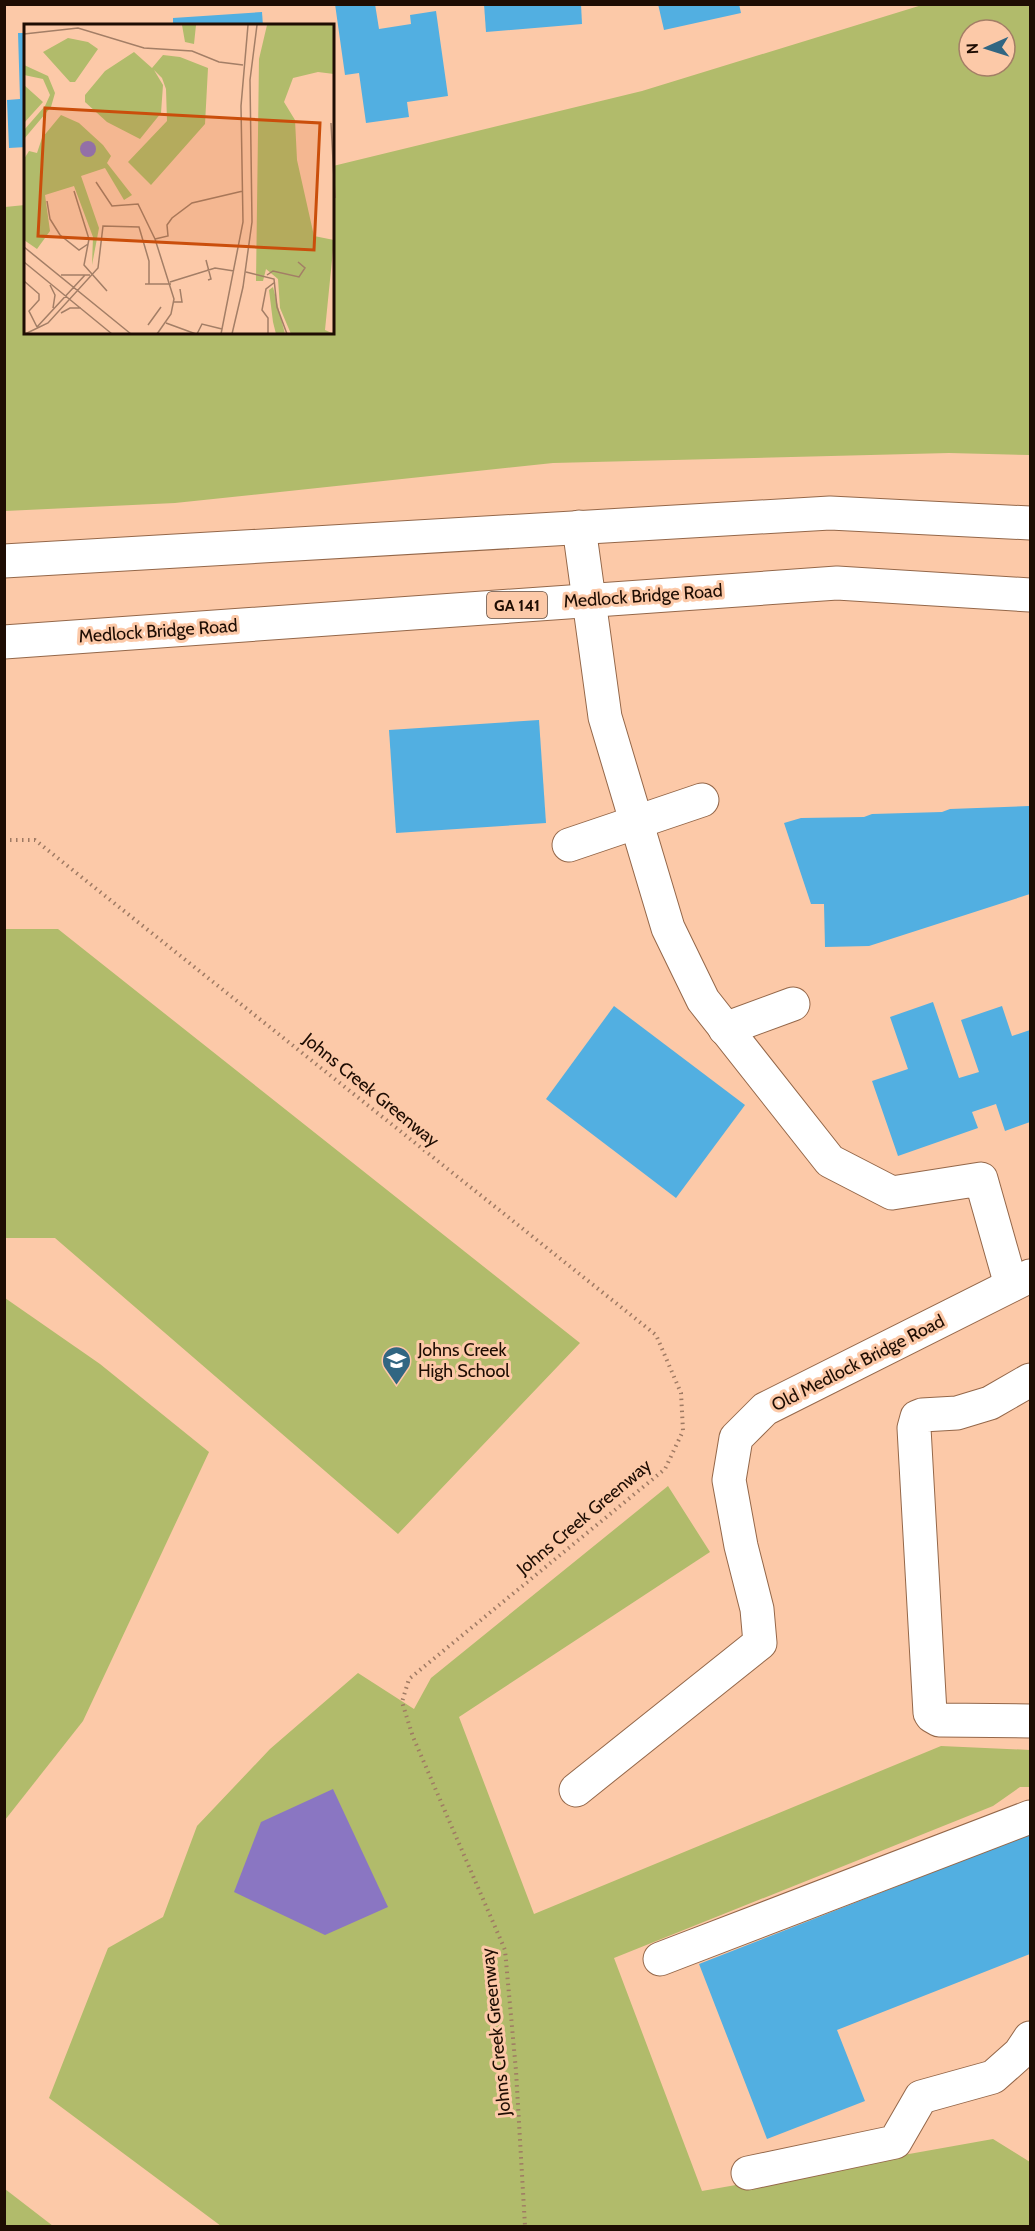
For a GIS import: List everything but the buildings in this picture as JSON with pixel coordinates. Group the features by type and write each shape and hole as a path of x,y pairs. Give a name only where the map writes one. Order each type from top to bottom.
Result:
{"main road":[{"path":"4,561 830,513 1030,523"},
{"path":"579,527 605,717 668,928 703,1000 830,1161 892,1193 981,1179 1021,1280"},
{"name":"Medlock Bridge Road","path":"4,642 837,583 1030,595"},
{"path":"568,844 702,800"},
{"path":"725,1029 793,1004"},
{"name":"Old Medlock Bridge Road","path":"576,1790 760,1643 758,1610 741,1546 729,1480 736,1438 765,1409 1021,1280"},
{"path":"1030,1380 990,1403 957,1413 917,1417 914,1428 930,1713 939,1720 1030,1720"},
{"path":"660,1959 1030,1817"},
{"path":"748,2173 895,2142 921,2097 993,2077 1020,2053 1030,2038"}],"path":[{"name":"Johns Creek Greenway","path":"4,840 35,840 656,1335 681,1393 683,1431 665,1468 409,1679 402,1702 413,1737 506,1950 525,2226"}],"green space":[{"path":"922,5 1030,5 1030,455 949,453 553,463 175,503 5,511 5,207 24,205 24,334 334,334 334,166 642,91"},
{"path":"5,929 58,929 580,1343 398,1534 55,1238 5,1238"},
{"path":"5,1298 100,1364 209,1452 83,1721 5,1820"},
{"path":"668,1486 710,1552 459,1717 534,1914 941,1746 1030,1750 1030,1787 1020,1787 993,1806 614,1958 702,2191 993,2139 1030,2162 1030,2226 221,2226 49,2098 108,1948 163,1917 197,1826 270,1749 358,1673 414,1709 431,1678"},
{"path":"5,2189 53,2226 5,2226"}],"shaded area":[{"path":"333,1789 388,1907 325,1935 234,1892 261,1822"}],"place":[{"name":"Johns Creek High School","path":"397,1386"}]}
